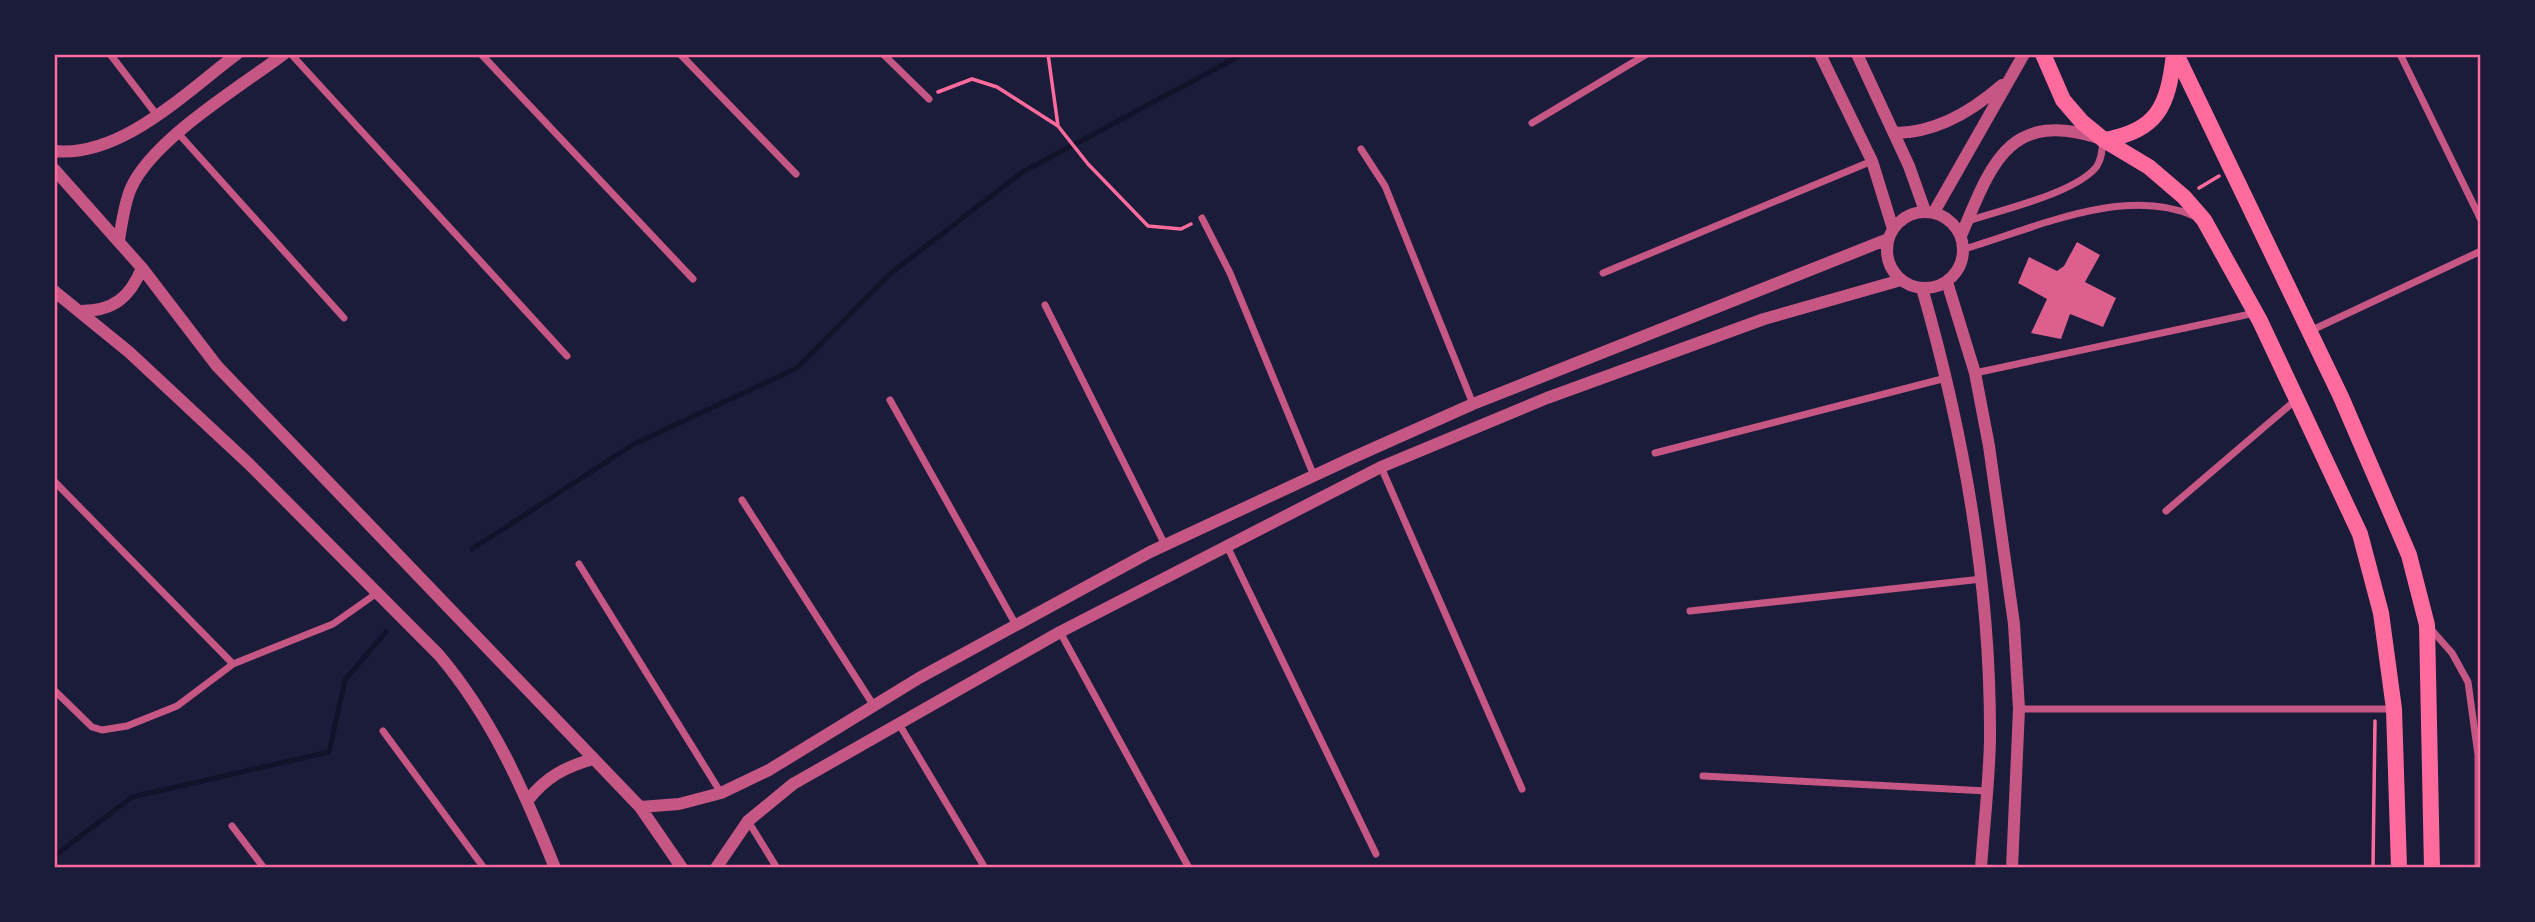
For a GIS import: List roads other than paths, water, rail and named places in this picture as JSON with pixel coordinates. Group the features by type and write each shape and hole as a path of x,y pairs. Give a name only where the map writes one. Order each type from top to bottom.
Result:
{"main road":[{"path":"2043,54 2049,74 2063,100 2104,140 2149,167 2184,197 2204,220 2256,312 2360,534 2381,613 2394,709 2399,868"},
{"path":"2104,140 2128,136 2150,123 2165,101 2175,54"},
{"path":"2175,54 2232,167 2385,493 2409,555 2427,625 2432,868"}],"street":[{"path":"110,54 156,114"},
{"path":"54,151 97,148 130,134 237,54"},
{"path":"118,240 131,187 145,166 177,133 284,54"},
{"path":"291,54 567,356"},
{"path":"481,54 693,279"},
{"path":"680,54 796,174"},
{"path":"883,54 928,98"},
{"path":"1532,123 1647,54"},
{"path":"1820,54 1872,161 1891,234 1889,261 1902,280 1922,288 1947,282 1962,261 1962,243 1968,221 1993,163 2019,138 2037,131 2062,129 2104,140 2101,159 2095,169 2071,185 1968,221"},
{"path":"1857,54 1930,212"},
{"path":"1930,212 2024,54"},
{"path":"2400,54 2481,220"},
{"path":"1895,133 1915,133 1936,128 1989,96 2010,78"},
{"path":"177,133 344,318"},
{"path":"1362,149 1384,186 1473,404"},
{"path":"1603,273 1872,161"},
{"path":"54,169 142,268 217,366 640,807 682,868"},
{"path":"1962,243 2120,205 2148,203 2175,207 2204,220"},
{"path":"640,807 680,804 721,793 769,770 1016,625 1165,545 1473,404 1891,234 1913,213 1930,212 1955,226 1962,243"},
{"path":"1202,218 1230,272 1314,476"},
{"path":"2308,332 2481,251"},
{"path":"81,311 96,311 125,298 142,268"},
{"path":"716,868 748,821 793,784 1060,632 1381,467 1547,398 1764,319 1902,280"},
{"path":"1947,282 1975,373 1989,446 2014,624 2018,709 2012,868"},
{"path":"1922,288 1947,378 1982,579 1989,699 1987,791 1981,868"},
{"path":"54,291 81,311 248,463 439,654 467,688 509,760 555,868"},
{"path":"1045,305 1165,545"},
{"path":"1975,373 2256,312"},
{"path":"1655,453 1947,378"},
{"path":"2166,511 2298,398"},
{"path":"890,400 1016,625"},
{"path":"1381,467 1521,789"},
{"path":"54,481 233,663"},
{"path":"742,500 874,706"},
{"path":"1226,545 1376,854"},
{"path":"579,564 721,793"},
{"path":"1690,611 1982,579"},
{"path":"54,690 92,727 112,729 151,718 177,706 233,663 333,624 377,593"},
{"path":"2427,625 2452,653 2468,682 2480,753 2478,868"},
{"path":"1060,632 1189,868"},
{"path":"2018,709 2394,709"},
{"path":"899,724 985,868"},
{"path":"383,731 484,868"},
{"path":"528,800 552,775 567,766 593,759"},
{"path":"1703,776 1987,791"},
{"path":"748,821 777,868"},
{"path":"232,826 264,868"}],"waterway":[{"path":"472,549 634,444 797,368 891,273 1021,173 1243,54"},
{"path":"54,856 132,797 329,752 345,680 386,632"}]}
